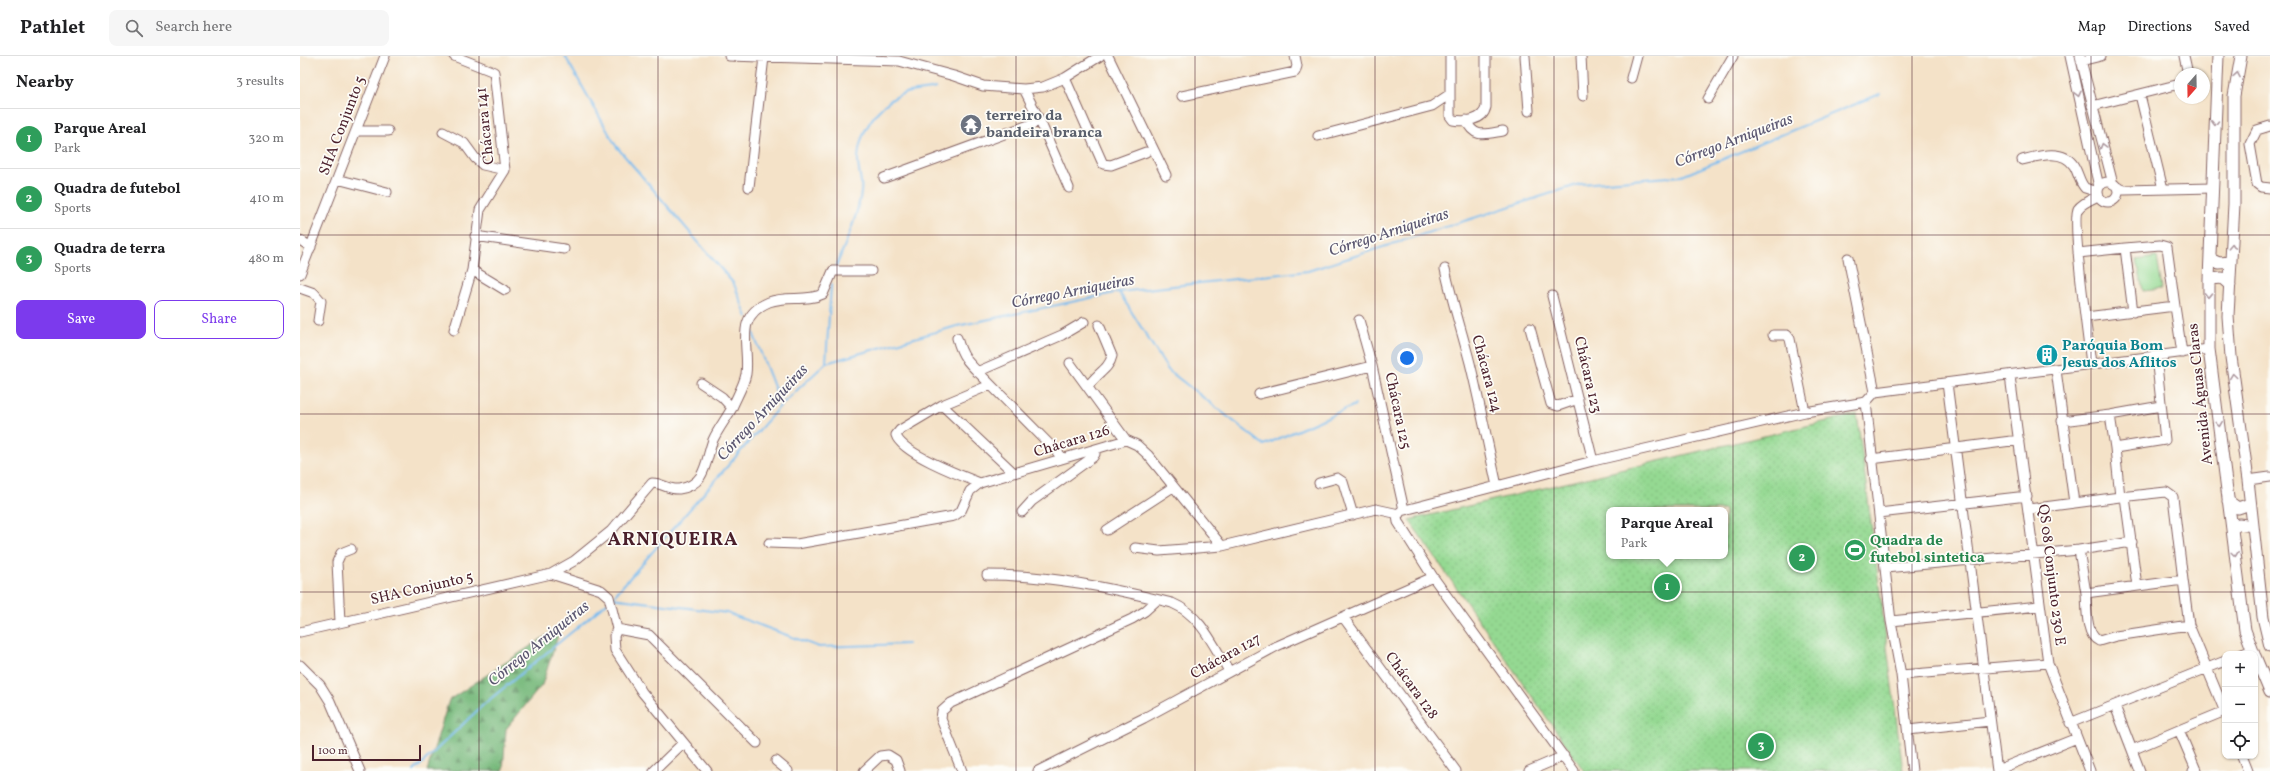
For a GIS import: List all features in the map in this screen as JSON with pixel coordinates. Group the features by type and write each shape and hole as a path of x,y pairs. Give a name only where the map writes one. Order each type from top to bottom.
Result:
{"main road":[{"name":"Avenida Águas Claras","path":"2218,56 2209,279 2209,349 2245,630 2250,651"},
{"path":"2241,56 2234,96 2234,197 2228,316 2231,357 2253,526 2266,601 2270,646"},
{"path":"2210,259 2220,263 2231,262"},
{"path":"2209,279 2222,278 2230,285"},
{"path":"2228,501 2238,508 2250,504"},
{"path":"2232,529 2240,524 2253,526"},
{"name":"Avenida Águas Claras","path":"2258,668 2270,692"}],"street":[{"name":"SHA Conjunto 5","path":"300,274 385,56"},
{"name":"Chácara 141","path":"454,56 494,72 505,170 480,210 475,236 472,270 454,330"},
{"path":"729,56 899,62 954,76 984,86 1024,89 1043,87 1064,78 1100,56"},
{"path":"1108,56 1166,175"},
{"path":"1182,96 1295,72 1297,66 1295,56"},
{"path":"1450,56 1450,94 1452,119 1466,120 1480,118 1485,111 1486,56"},
{"path":"1525,56 1529,111"},
{"path":"1581,56 1583,96"},
{"path":"1631,78 1637,56"},
{"path":"1708,99 1733,56"},
{"path":"2070,56 2098,192 2105,202 2114,200 2116,189 2080,59 2101,56"},
{"path":"2184,56 2187,68"},
{"path":"749,187 764,57"},
{"path":"1064,78 1103,164 1111,165 1146,152"},
{"path":"2092,106 2174,86"},
{"path":"1024,89 1040,121 1069,188"},
{"path":"1318,136 1432,106 1450,94"},
{"path":"2140,95 2162,189"},
{"path":"1466,120 1469,128 1476,133 1503,131"},
{"path":"884,178 1040,121"},
{"path":"2270,126 2257,130 2250,144 2257,184 2261,187 2270,188"},
{"path":"356,131 388,131"},
{"path":"443,132 464,143 474,158 483,165 505,170"},
{"path":"2022,160 2044,154 2060,156 2074,165 2085,188 2098,192"},
{"path":"337,179 387,192"},
{"path":"2091,364 2078,253 2076,211 2098,192 2105,182 2116,189 2132,190 2213,188"},
{"path":"475,236 564,249"},
{"path":"300,240 311,247"},
{"path":"2078,253 2160,245 2167,247 2182,353"},
{"path":"2125,248 2133,312"},
{"path":"1848,258 1875,392"},
{"name":"Chácara 124","path":"1446,269 1454,309 1473,377 1497,486"},
{"path":"472,270 504,290"},
{"path":"551,574 574,561 611,531 637,504 652,483 669,488 680,489 689,486 701,478 706,470 714,440 732,408 745,376 745,325 755,312 769,302 788,297 818,296 823,294 833,271 870,271"},
{"path":"300,288 314,293 321,301 318,321"},
{"name":"Chácara 123","path":"1552,296 1593,461"},
{"path":"2086,317 2175,306"},
{"name":"Chácara 125","path":"1359,320 1372,366 1401,512 1398,522 1433,577 1574,771"},
{"path":"978,372 1062,335 1084,322"},
{"path":"1088,386 1094,376 1108,366 1112,356 1099,325"},
{"path":"1530,328 1551,404 1558,406 1578,399"},
{"path":"1773,335 1787,335 1790,339 1805,412"},
{"path":"957,338 964,358 1064,458"},
{"path":"1135,548 1186,550 1222,546 1376,510 1401,512 1593,461 1805,412 1866,402 1875,392 2010,376 2209,349"},
{"path":"2114,448 2165,440 2156,356"},
{"path":"1070,363 1126,440"},
{"path":"1259,394 1372,366"},
{"path":"2056,370 2074,503"},
{"name":"QS 08 Conjunto 230 E","path":"2010,376 2029,509 2033,554 2048,663 2070,723 2090,771"},
{"path":"701,383 722,397 732,408"},
{"path":"1947,383 1957,449 1997,770 2077,738"},
{"path":"769,543 797,544 950,517 958,514 966,497 980,483 934,464 905,446 897,438 897,433 942,405 990,384"},
{"path":"1866,402 1871,459 1879,513 1891,621 1901,675 1912,771"},
{"path":"942,405 1014,474"},
{"path":"2062,421 2110,415 2161,406"},
{"path":"2110,415 2122,497 2132,542 2137,586"},
{"name":"Chácara 126","path":"980,483 1126,440 1137,445 1148,455 1173,487 1200,516 1222,546"},
{"path":"1871,459 2019,440"},
{"path":"1022,512 1032,501 1093,457 1095,454 1094,450"},
{"path":"2248,480 2270,477"},
{"path":"1319,483 1337,478 1343,482 1353,515"},
{"path":"1107,530 1173,487"},
{"path":"2029,509 2166,492 2173,497 2189,626 2205,668 2222,705"},
{"path":"1879,513 1963,502 2027,496"},
{"path":"1885,568 1970,558 2079,550 2132,542"},
{"path":"340,622 337,562 341,553 351,549"},
{"path":"2079,550 2091,631 2094,637 2099,641 2116,636 2189,626"},
{"name":"SHA Conjunto 5","path":"300,632 551,574"},
{"path":"551,574 601,590 609,597 617,629 613,647 628,673 707,771"},
{"path":"987,575 1021,575 1060,580 1172,603 1183,608 1198,621 1229,671"},
{"name":"Chácara 127","path":"1038,771 1144,718 1277,646 1433,577"},
{"path":"2086,593 2183,580"},
{"path":"962,771 941,719 942,711 951,703 1132,619 1145,611 1156,600"},
{"path":"1891,621 2040,606"},
{"name":"Chácara 128","path":"1343,617 1456,771"},
{"path":"617,629 649,635 757,743"},
{"path":"2070,723 2222,662"},
{"path":"1901,675 2048,663"},
{"path":"300,665 320,685 330,701 360,771"},
{"path":"2114,706 2140,771"},
{"path":"2132,750 2222,712"},
{"path":"1908,730 1990,721"},
{"path":"2179,730 2195,771"},
{"path":"654,771 683,743"},
{"path":"864,771 874,761 885,755 896,760 900,771"},
{"path":"1529,771 1564,756"},
{"path":"2243,759 2248,771"},
{"path":"776,761 788,771"}],"green space":[{"path":"2157,257 2162,289 2143,291 2137,260"},
{"path":"1857,414 1903,771 1584,771 1409,520"},
{"path":"561,626 542,685 506,729 503,771 427,771 449,700"}],"waterway":[{"path":"565,56 616,146 734,284 747,317"},
{"path":"836,267 857,211 861,188 861,179 858,166 859,149 871,121 884,106 900,95 909,92 936,88"},
{"name":"Córrego Arniqueiras","path":"613,597 781,405 826,363 957,326 1119,292 1308,271 1580,184 1682,176 1880,94"},
{"path":"826,362 831,285"},
{"path":"1119,292 1168,370 1264,445 1355,405"},
{"path":"750,325 781,405"},
{"path":"612,598 727,613 819,647 908,644"},
{"name":"Córrego Arniqueiras","path":"414,771 483,705 607,603"}],"place":[{"name":"terreiro da bandeira branca","path":"971,125"},
{"name":"Paróquia Bom Jesus dos Aflitos","path":"2047,355"},
{"name":"Quadra de futebol sintetica","path":"1855,550"},
{"name":"Quadra de futebol","path":"1802,558"},
{"name":"Parque Areal","path":"1667,587"},
{"name":"Quadra de terra","path":"1761,746"}],"district":[{"name":"ARNIQUEIRA","path":"673,540"}]}
